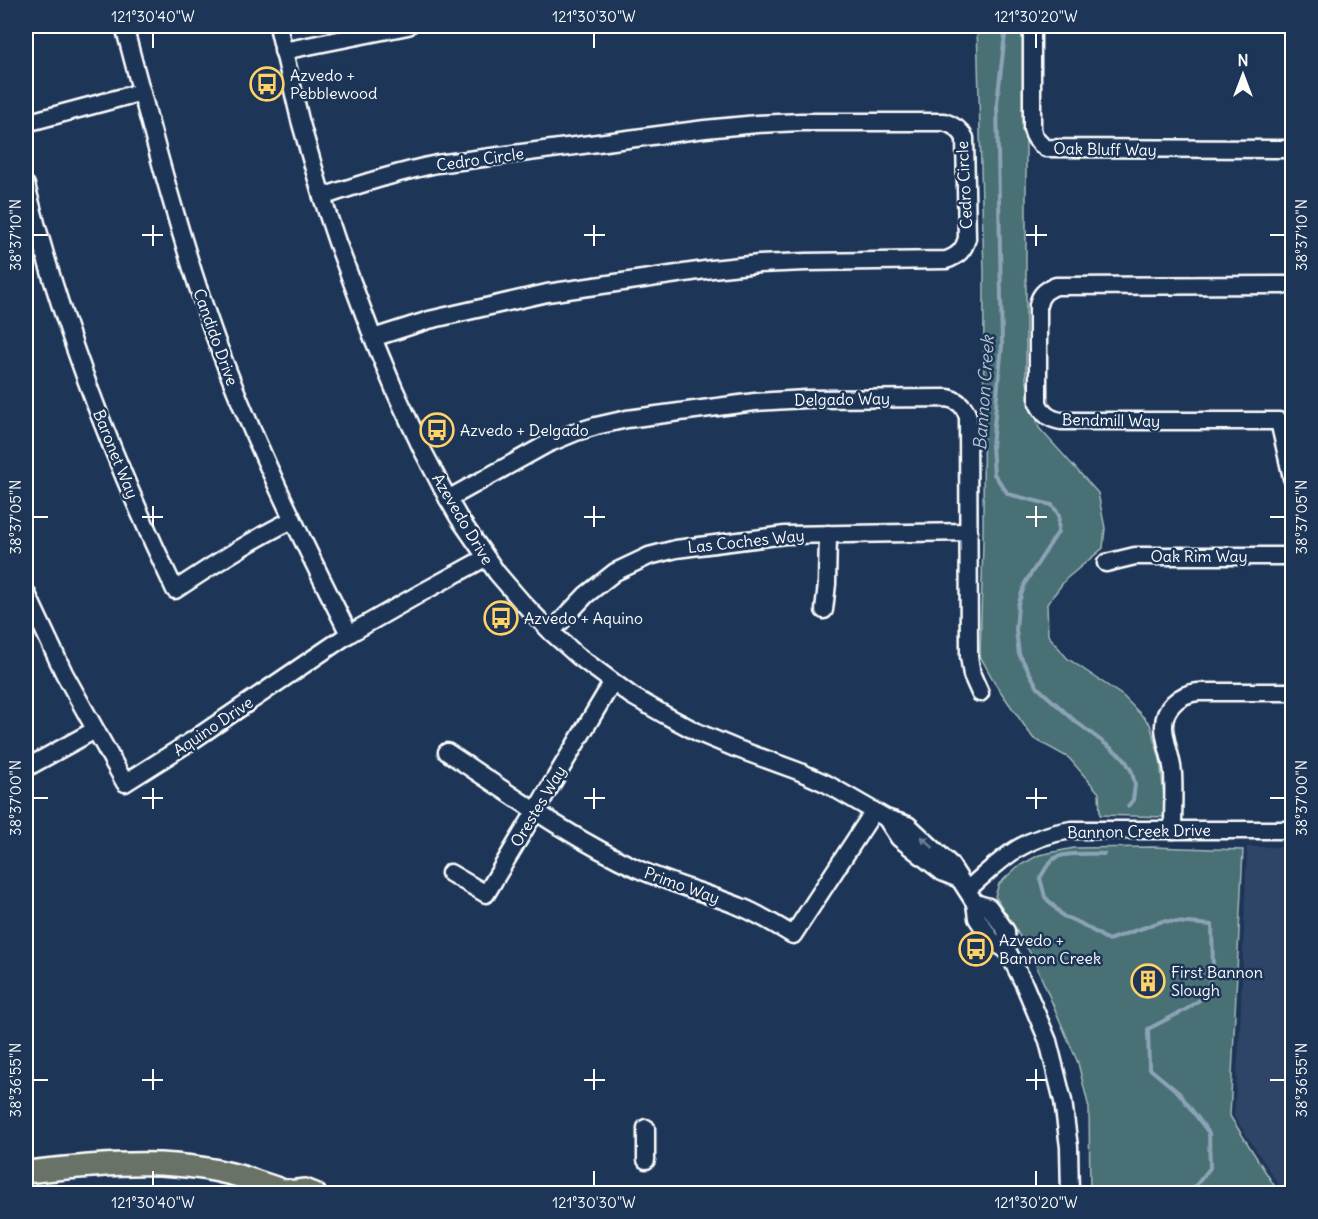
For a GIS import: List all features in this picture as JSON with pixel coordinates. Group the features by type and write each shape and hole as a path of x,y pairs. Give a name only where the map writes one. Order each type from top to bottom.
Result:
{"main road":[{"path":"26,1172 102,1164 188,1166 243,1177 288,1193 304,1190 315,1194"}],"street":[{"name":"Candido Drive","path":"124,26 173,207 217,341 242,408 292,520 349,634"},
{"name":"Azevedo Drive","path":"278,26 300,120 322,197 373,338 448,499 486,558 522,603 551,632 612,682 699,733 798,771 827,784 880,814 908,825 950,864 967,891 989,907 1006,931 1007,950 1038,1014 1048,1041 1063,1101 1069,1147 1070,1194"},
{"path":"283,51 408,26"},
{"name":"Oak Bluff Way","path":"1033,26 1032,129 1039,144 1046,148 1293,149"},
{"path":"26,123 142,92"},
{"name":"Cedro Circle","path":"322,197 370,180 437,164 757,124 944,122 956,126 965,138 967,238 959,253 946,260 759,264 701,270 547,293 429,320 373,338"},
{"name":"Baronet Way","path":"26,185 44,252 83,372 121,470 175,590 235,550 292,520"},
{"name":"Bendmill Way","path":"1293,285 1056,286 1048,289 1042,294 1038,305 1038,404 1048,417 1061,421 1279,421 1293,478"},
{"name":"Delgado Way","path":"448,499 547,444 576,432 627,419 755,402 806,399 948,398 961,404 968,417 969,656 972,675 980,693"},
{"name":"Las Coches Way","path":"551,632 586,595 615,572 649,556 676,549 785,535 969,532"},
{"path":"824,610 828,534"},
{"name":"Oak Rim Way","path":"1106,563 1135,556 1293,556"},
{"name":"Aquino Drive","path":"27,599 94,730 125,783 193,740 349,634 486,558"},
{"name":"Orestes Way","path":"450,873 486,894 612,682"},
{"path":"1173,830 1173,774 1164,722 1170,707 1176,700 1190,693 1293,692"},
{"path":"26,768 94,730"},
{"name":"Primo Way","path":"447,752 603,852 675,885 742,907 793,935 880,814"},
{"name":"Bannon Creek Drive","path":"967,891 1009,853 1024,844 1047,835 1071,830 1293,830"},
{"path":"646,1128 646,1160"}],"shaded area":[{"path":"1247,847 1292,847 1292,1193 1284,1193 1234,1116 1240,1030"}],"green space":[{"path":"977,26 1026,26 1026,379 1039,428 1098,493 1105,528 1103,548 1066,579 1047,604 1048,635 1067,658 1123,696 1150,724 1160,759 1166,817 1100,815 1099,793 1069,758 1033,738 996,685 980,656 983,542 984,273"},
{"path":"1152,847 1243,850 1230,1116 1279,1193 1090,1193 1089,1108 1078,1063 1032,956 995,896 999,884 1017,867 1039,855 1074,848"}],"waterway":[{"name":"Bannon Creek","path":"1006,26 997,103 1002,345 992,446 994,474 1008,494 1052,505 1059,515 1058,532 1025,583 1018,605 1016,630 1019,654 1038,688 1075,721 1124,758 1132,772 1135,785 1133,800 1128,806"},
{"name":"Bannon Creek","path":"1104,854 1059,856 1046,867 1040,878 1045,897 1063,916 1080,923 1108,940 1163,921 1212,925 1213,971 1205,996 1187,1009 1148,1029 1149,1068 1179,1093 1209,1133 1210,1168 1189,1194"}],"place":[{"name":"Azvedo + Pebblewood","path":"267,84"},
{"name":"Azvedo + Delgado","path":"437,430"},
{"name":"Azvedo + Aquino","path":"501,618"},
{"name":"Azvedo + Bannon Creek","path":"976,949"},
{"name":"First Bannon Slough","path":"1148,981"}]}
